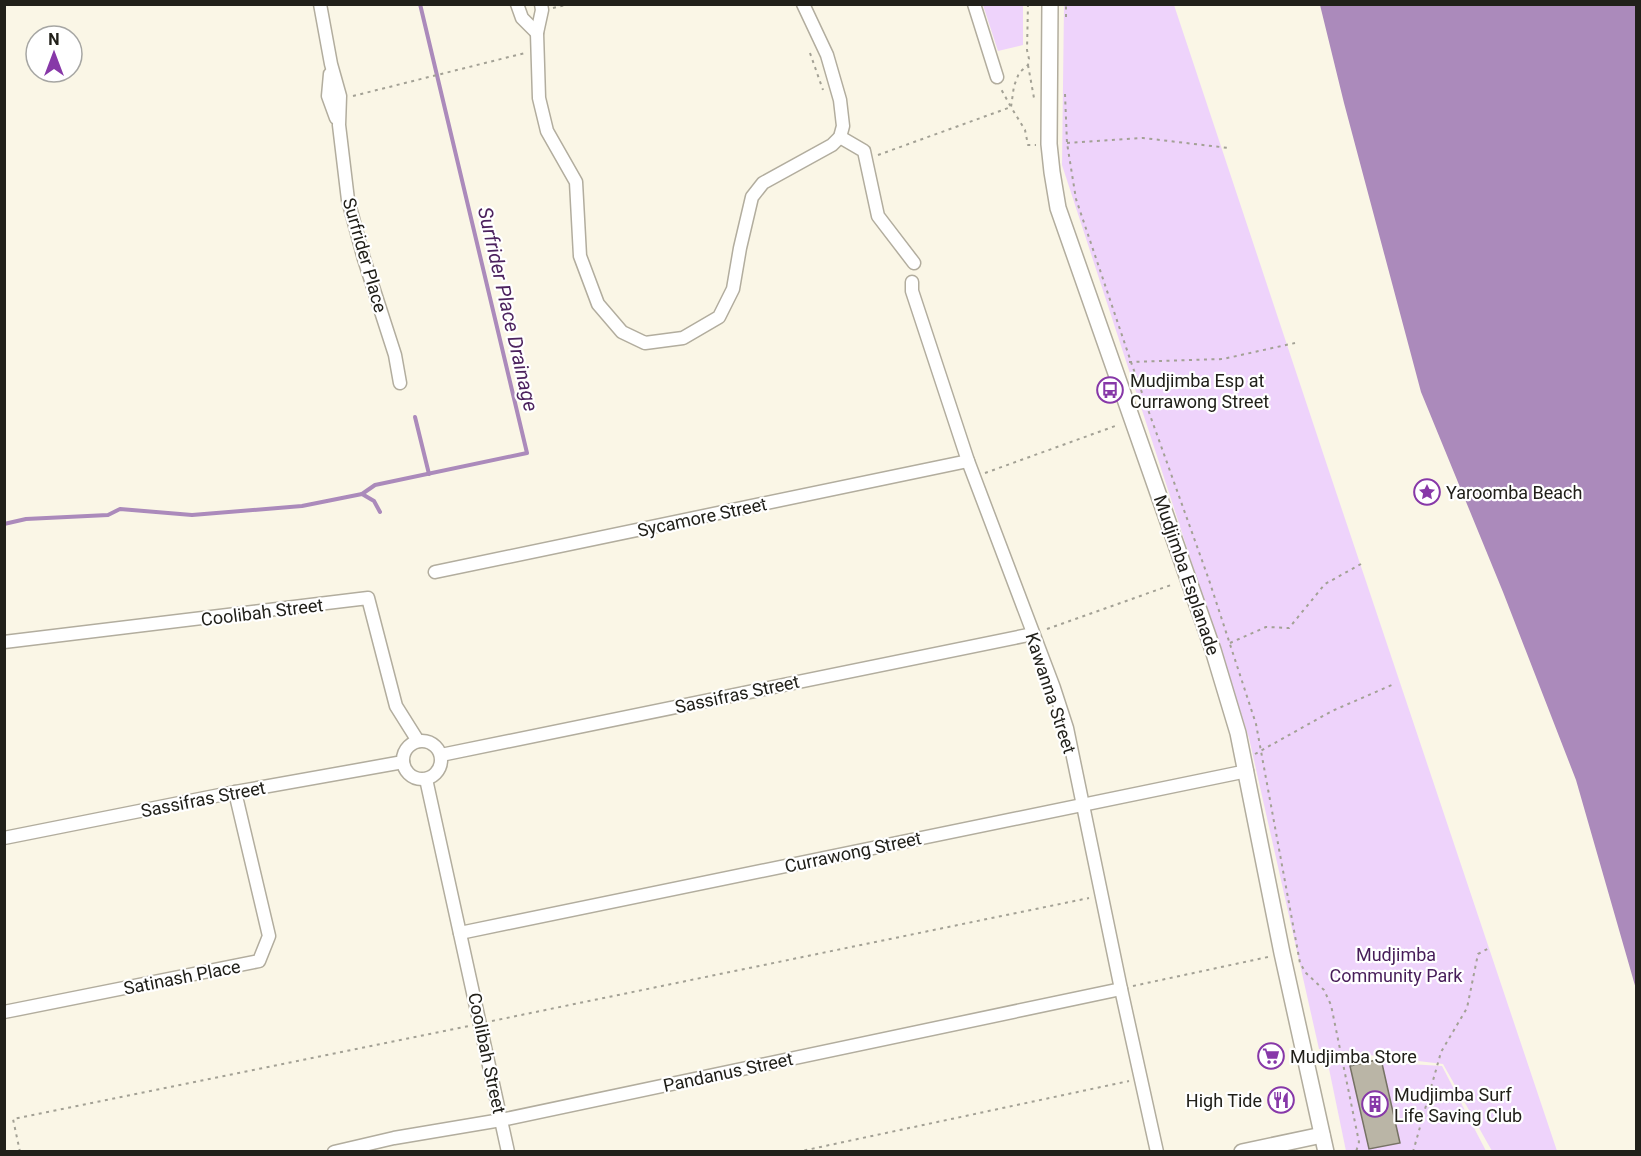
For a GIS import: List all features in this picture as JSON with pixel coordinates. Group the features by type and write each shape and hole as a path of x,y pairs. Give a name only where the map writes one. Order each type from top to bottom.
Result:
{"street":[{"name":"Surfrider Place","path":"320,4 331,64 328,96 339,125 348,200 395,356 400,383"},
{"path":"518,4 522,18 537,33"},
{"path":"541,4 542,10 537,33 539,98 547,131 576,182 580,256 598,304 621,332 645,343 683,338 719,317 733,290 752,197 763,183 832,145 840,137 843,126 840,100 827,55 803,4"},
{"path":"974,4 997,77"},
{"name":"Mudjimba Esplanade","path":"1050,4 1042,145 1052,172 1058,208 1189,579 1238,733 1282,953 1326,1152"},
{"path":"840,137 864,151 878,216 914,263"},
{"name":"Kawanna Street","path":"912,282 912,291 968,460 1067,728 1157,1152"},
{"name":"Sycamore Street","path":"435,572 968,460"},
{"name":"Coolibah Street","path":"4,642 368,598 396,706 418,741"},
{"name":"Sassifras Street","path":"441,755 1033,634"},
{"path":"418,741 431,743 441,755 440,768 436,774 426,779 413,777 408,773 403,762 406,750 418,741"},
{"name":"Sassifras Street","path":"4,838 235,792 403,762"},
{"name":"Currawong Street","path":"460,933 1083,805 1246,765"},
{"name":"Coolibah Street","path":"426,779 508,1152"},
{"name":"Satinash Place","path":"4,1012 259,961 269,936 235,792"},
{"name":"Pandanus Street","path":"334,1152 394,1138 501,1120 1121,989"},
{"path":"1242,1152 1322,1135"}],"path":[{"path":"1011,107 1019,73 1028,64 1029,59 1029,4"},
{"path":"353,96 527,53 537,46"},
{"path":"809,48 824,93"},
{"path":"997,77 1003,95 1025,130 1028,145 1143,138 1229,148"},
{"path":"875,156 1011,107"},
{"path":"1115,366 1131,362 1224,359 1295,344"},
{"path":"974,477 1133,419"},
{"path":"1213,651 1266,627 1289,628 1325,584 1361,564"},
{"path":"1033,634 1189,579"},
{"path":"1246,765 1261,752 1332,711 1394,684"},
{"path":"20,1152 13,1119 1102,896"},
{"path":"1413,1152 1441,1052 1467,1008 1478,954 1491,947"},
{"path":"1121,989 1268,957"},
{"path":"797,1152 1141,1079"}],"green space":[{"path":"983,5 1023,5 1023,45 998,51"},
{"name":"Mudjimba Community Park","path":"1064,5 1174,5 1557,1151 1492,1151 1443,1064 1319,1049 1249,738 1062,165"},
{"path":"1327,1059 1442,1066 1486,1151 1346,1151"}],"shaded area":[{"path":"1320,5 1636,5 1636,989 1576,780 1503,592 1421,392"}],"building":[{"name":"Mudjimba Surf Life Saving Club","path":"1381,1059 1400,1143 1369,1149 1350,1066"}],"waterway":[{"name":"Surfrider Place Drainage","path":"362,494 375,485 527,453 420,4"},
{"path":"415,417 429,474"},
{"path":"4,524 26,519 108,515 120,509 192,515 302,506 362,494 374,501 380,512"}],"place":[{"name":"Mudjimba Esp at Currawong Street","path":"1110,390"},
{"name":"Yaroomba Beach","path":"1427,492"},
{"name":"Mudjimba Store","path":"1271,1056"},
{"name":"High Tide","path":"1281,1100"},
{"name":"Mudjimba Surf Life Saving Club","path":"1375,1104"}]}
